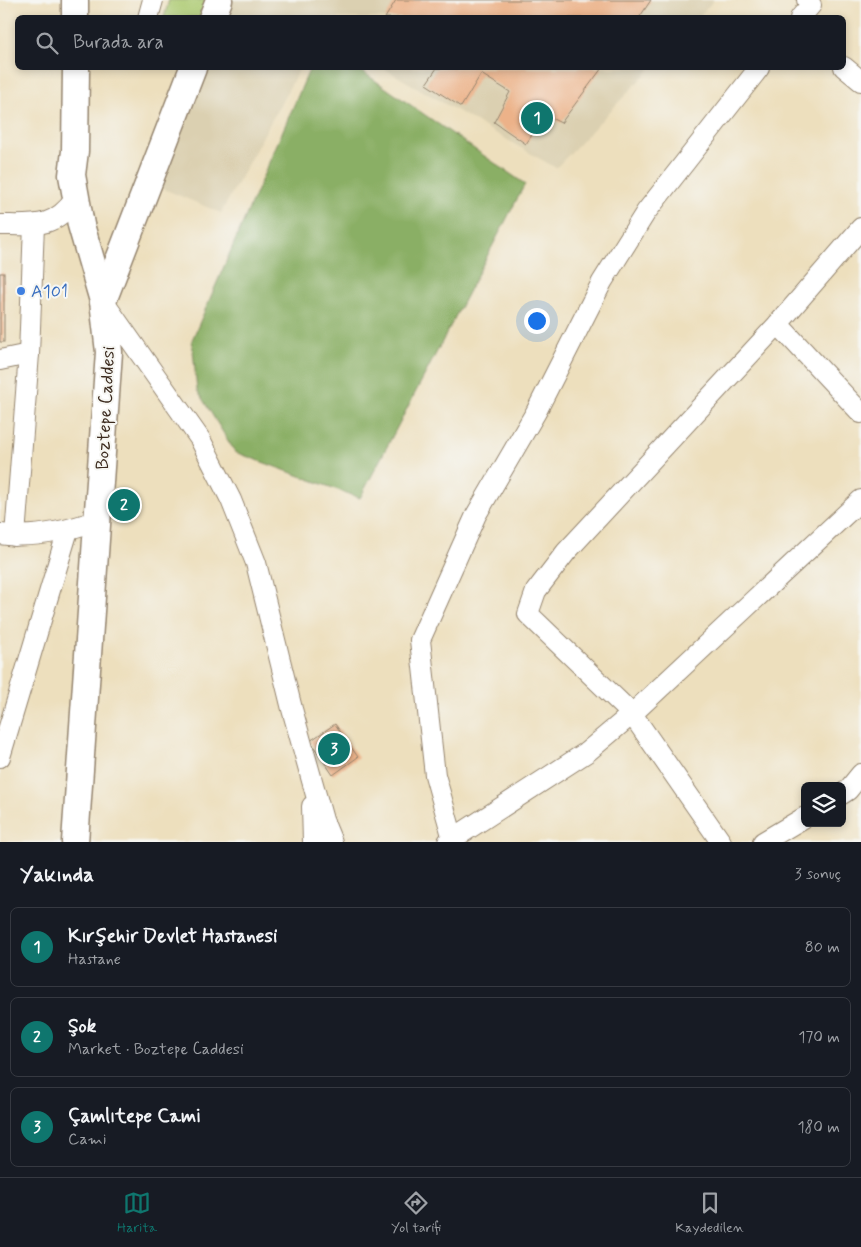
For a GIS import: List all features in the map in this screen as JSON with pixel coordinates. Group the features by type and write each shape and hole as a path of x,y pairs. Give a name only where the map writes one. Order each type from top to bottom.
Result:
{"main road":[{"path":"75,0 75,15"},
{"path":"213,15 219,0"},
{"name":"Boztepe Caddesi","path":"75,842 109,352 103,301 75,199 72,175 75,151 76,70"},
{"path":"103,301 192,70"}],"street":[{"path":"149,15 153,0"},
{"path":"802,15 811,4 808,0"},
{"path":"846,69 861,81"},
{"path":"757,70 646,212 602,282 536,412 476,515 420,640 435,775 450,840 587,752 632,714 861,500"},
{"path":"0,225 34,225 52,222 65,214 75,199"},
{"path":"34,225 29,354 7,535 68,530 98,520"},
{"path":"721,842 632,714 528,614 536,591 566,552 778,324 861,228"},
{"path":"103,301 200,438 231,500 256,563 292,709 323,820 332,842"},
{"path":"778,324 861,413"},
{"path":"0,360 29,354"},
{"path":"0,757 68,530"},
{"path":"310,771 313,842"},
{"path":"851,794 861,774"},
{"path":"763,842 801,819"}],"shaded area":[{"path":"231,0 714,0 701,15 225,15"},
{"path":"204,70 299,70 221,213 159,187"},
{"path":"386,70 649,70 556,168"}],"green space":[{"path":"169,0 206,0 201,15 165,15"},
{"path":"309,70 360,70 525,184 360,498 235,452 197,390 192,340"}],"building":[{"path":"396,0 651,0 641,15 387,15"},
{"path":"436,70 601,70 561,123 545,115 526,144 494,122 510,92 481,74 461,107 426,84"},
{"path":"0,273 4,273 4,342 0,342"},
{"path":"335,724 358,757 333,775 310,741"}],"place":[{"name":"Kırşehir Devlet Hastanesi","path":"537,118"},
{"name":"A101","path":"21,291"},
{"name":"Şok","path":"124,505"},
{"name":"Çamlıtepe Cami","path":"334,749"}]}
